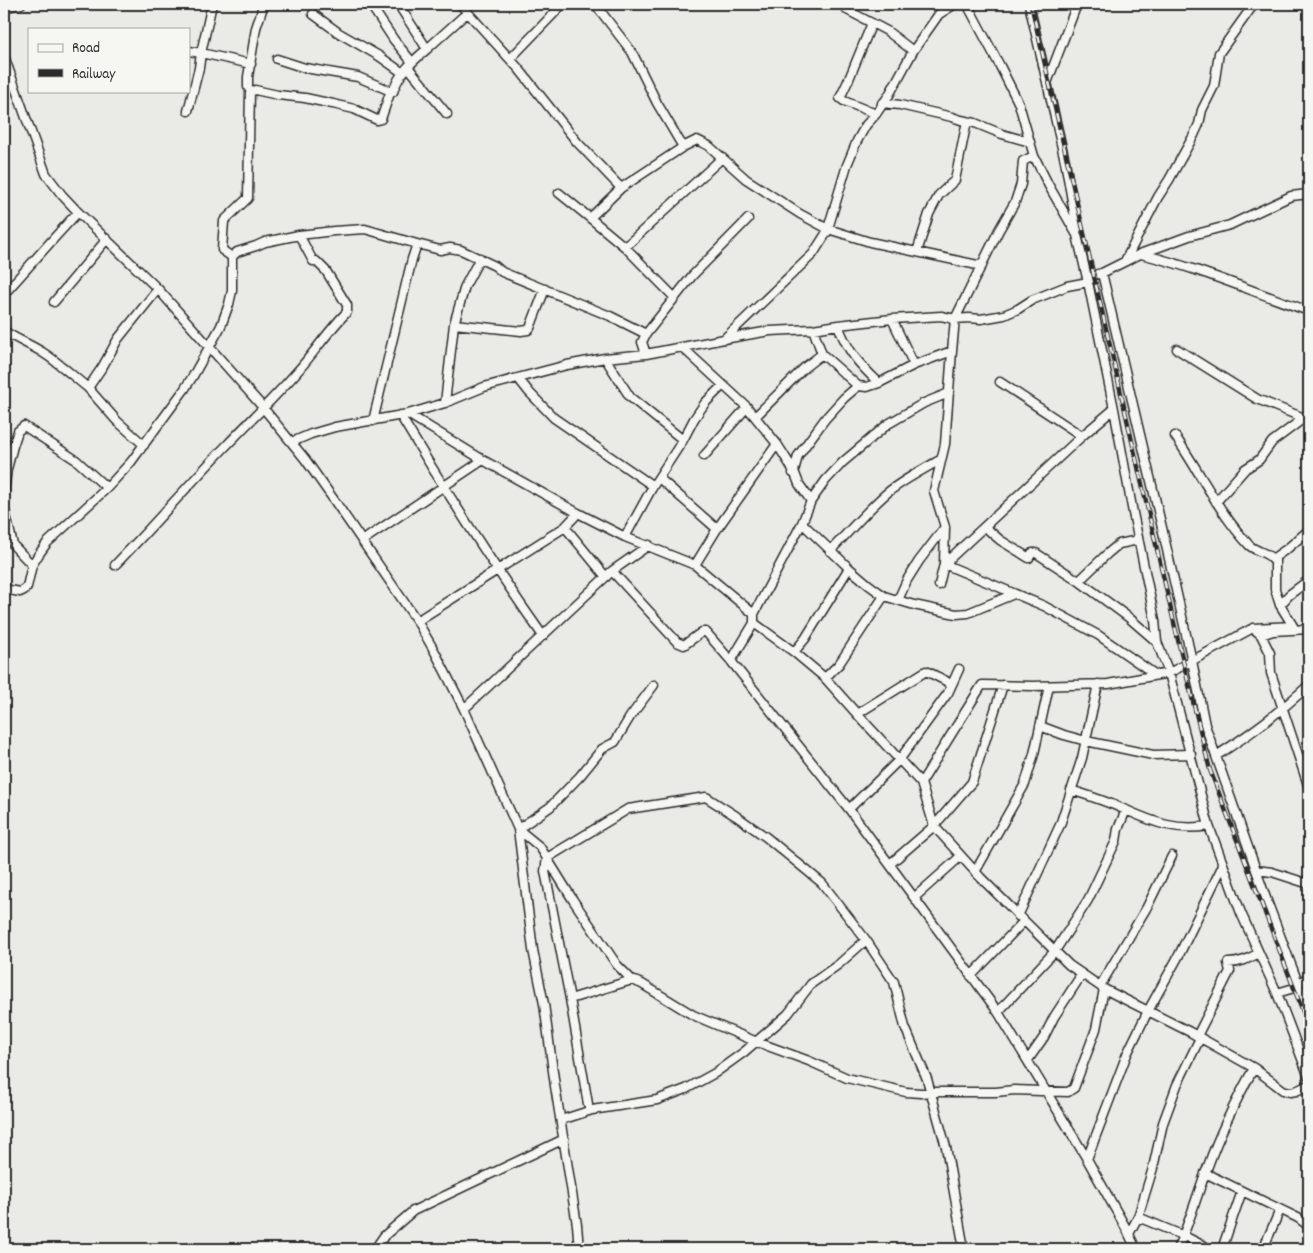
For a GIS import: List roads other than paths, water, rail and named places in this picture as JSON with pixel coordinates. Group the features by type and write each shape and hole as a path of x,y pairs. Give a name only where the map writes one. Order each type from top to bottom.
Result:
{"street":[{"path":"4,8 21,4"},
{"path":"188,111 212,4"},
{"path":"232,257 222,250 224,221 248,198 250,90 248,87 248,77 256,28 262,10 261,4"},
{"path":"370,4 394,40 408,67 446,114"},
{"path":"398,4 427,49"},
{"path":"460,4 510,59 577,142 621,188"},
{"path":"510,59 563,4"},
{"path":"595,4 632,52 657,102 683,147"},
{"path":"852,4 847,10 887,31 913,51"},
{"path":"724,338 813,254 828,229 847,164 866,125 876,114 913,51 938,14 955,4"},
{"path":"967,4 1019,104 1034,156 1049,186 1074,227 1080,245"},
{"path":"1029,4 1065,160 1080,245 1155,620 1157,642 1169,672 1209,826 1241,913 1277,993 1309,1078"},
{"path":"1047,83 1077,4"},
{"path":"1125,261 1158,197 1194,135 1202,110 1214,86 1222,48 1254,4"},
{"path":"250,90 322,101 354,109 377,120 381,119 390,93 408,67 468,12"},
{"path":"313,14 339,33 374,53 408,67"},
{"path":"872,23 840,98 876,114"},
{"path":"190,51 251,64"},
{"path":"4,56 46,174 78,212 158,289 292,442 417,621 464,709 518,829 533,950 544,1004 579,1249"},
{"path":"277,59 305,68 358,78 392,92"},
{"path":"882,103 900,105 975,122 1002,134 1030,142"},
{"path":"917,252 929,214 939,195 955,180 967,121"},
{"path":"590,218 621,188 683,147 697,140 709,146 746,179 800,214 828,229 870,242 982,266"},
{"path":"939,585 944,564 946,527 934,490 945,444 956,319 999,230 1015,202 1021,184 1023,161 1034,156"},
{"path":"625,247 722,158"},
{"path":"559,194 625,247 674,298"},
{"path":"292,442 311,434 360,422 404,415 445,403 484,387 567,365 605,358 646,354 724,338 813,329 838,324 892,318 941,316 956,319 1004,315 1051,292 1067,286 1088,282 1094,275 1102,273 1140,254 1189,236 1230,225 1291,196 1309,194"},
{"path":"4,294 78,212"},
{"path":"646,354 642,342 646,334 692,276 748,219"},
{"path":"4,589 20,592 27,587 32,565 47,543 107,488 131,462 193,376 220,326 229,304 232,291 232,257 237,252 265,242 334,231 365,229 440,250 450,248 461,250 495,266 502,272 610,316 646,334"},
{"path":"115,565 227,444 264,408 308,359 332,327 347,312 348,305 326,271 316,261 312,261 299,236"},
{"path":"54,302 108,239"},
{"path":"374,420 417,244"},
{"path":"1140,254 1196,270 1309,311"},
{"path":"445,403 454,324 465,286 480,258"},
{"path":"1102,273 1139,427 1205,725 1266,901 1309,1012"},
{"path":"88,388 118,339 158,289"},
{"path":"454,324 524,332 530,328 545,289"},
{"path":"892,318 914,365"},
{"path":"838,324 844,341 858,362 879,383"},
{"path":"813,329 822,354 858,386 867,387 879,383 914,365 952,351"},
{"path":"4,332 41,351 67,371 88,388 117,421 144,445"},
{"path":"682,347 747,407 777,444 799,484 811,500"},
{"path":"1177,349 1257,400 1307,415"},
{"path":"755,417 805,367 822,354"},
{"path":"605,358 630,398 684,440"},
{"path":"518,378 554,418 653,486"},
{"path":"1000,382 1082,436"},
{"path":"625,536 653,486 684,440 694,419 705,403 723,386"},
{"path":"794,472 798,456 825,419 858,386"},
{"path":"731,661 754,623 754,614 802,523 811,500 826,480 843,462 888,424 924,403 949,393"},
{"path":"704,456 747,407"},
{"path":"944,564 1082,436 1114,409"},
{"path":"404,415 578,513 625,536 695,564 754,614"},
{"path":"404,415 443,487 497,571 543,636"},
{"path":"1216,502 1245,469 1259,460 1272,442 1307,415"},
{"path":"4,491 7,469 18,431 24,426 76,460 107,488"},
{"path":"1175,436 1216,502 1250,547 1272,558 1288,548 1309,530"},
{"path":"695,564 717,529 777,444"},
{"path":"362,542 483,460"},
{"path":"830,551 887,493 904,480 940,460"},
{"path":"659,478 717,529"},
{"path":"4,508 13,545 32,565"},
{"path":"417,621 565,527 578,513"},
{"path":"802,523 849,568 884,596 956,614 968,613 1014,594"},
{"path":"565,527 676,642 684,645 702,632 706,632 849,810 998,1012 1087,1159 1136,1249"},
{"path":"898,600 907,580 919,561 946,527"},
{"path":"986,527 1000,540 1029,558 1032,554 1036,553 1078,581 1128,617 1157,642"},
{"path":"1078,581 1119,544 1138,540"},
{"path":"464,709 609,574 649,545"},
{"path":"921,783 982,685 1049,686 1108,684 1156,675 1169,672 1192,661 1253,628 1293,626 1280,605 1275,589 1275,557"},
{"path":"944,564 1044,606 1098,635 1156,675"},
{"path":"794,652 805,639 849,568"},
{"path":"1280,605 1288,595 1309,580"},
{"path":"826,678 839,664 884,596"},
{"path":"754,623 826,678 921,783 934,826 975,872 1069,965 1102,988 1254,1068 1283,1090 1290,1092 1301,1090 1309,1085"},
{"path":"1253,628 1261,635 1270,653 1272,673 1309,788"},
{"path":"1261,635 1273,631 1309,629"},
{"path":"849,810 900,759 930,719 951,686 959,668"},
{"path":"857,714 926,670 946,681 951,686"},
{"path":"971,976 1021,918 1060,825 1082,758 1098,684"},
{"path":"518,829 550,807 580,776 602,749 615,742 630,717 654,685"},
{"path":"890,864 934,826 972,782 1003,686"},
{"path":"975,872 1025,784 1034,754 1049,686"},
{"path":"1216,756 1243,739 1283,709 1309,686"},
{"path":"1040,726 1086,741 1153,756 1191,754"},
{"path":"1071,790 1165,825 1191,828 1209,826"},
{"path":"547,858 628,809 706,797 766,837 822,883 866,940 894,982 906,1027 927,1079 946,1146 964,1249"},
{"path":"998,1012 1055,951 1088,900 1116,841 1118,829 1126,810"},
{"path":"518,829 540,847 592,929 617,965 632,980 642,984 693,1015 756,1042 854,1080 914,1093 1014,1090 1068,1092 1074,1088 1096,1029 1102,988 1147,907 1172,856"},
{"path":"915,898 961,856"},
{"path":"547,858 545,871 588,1104"},
{"path":"1087,1159 1127,1054 1223,866"},
{"path":"1256,870 1272,872 1309,884"},
{"path":"560,1120 592,1110 656,1100 686,1089 715,1073 756,1042 788,1014 811,984 839,964 866,940"},
{"path":"1129,1234 1138,1216 1153,1168 1163,1123 1198,1037 1230,971 1228,963 1238,963 1259,953"},
{"path":"1028,1060 1044,1038 1054,1018 1082,974"},
{"path":"1277,993 1294,988 1309,977"},
{"path":"570,999 632,980"},
{"path":"1177,1249 1184,1236 1205,1173 1229,1113 1254,1068"},
{"path":"375,1249 384,1236 413,1211 564,1139"},
{"path":"1205,1173 1298,1218 1309,1226"},
{"path":"1222,1249 1242,1191"},
{"path":"1263,1249 1280,1210"},
{"path":"1138,1216 1210,1249"},
{"path":"1306,1249 1309,1242"}],"railway":[{"path":"1031,4 1181,653 1210,770 1309,1027"}]}
